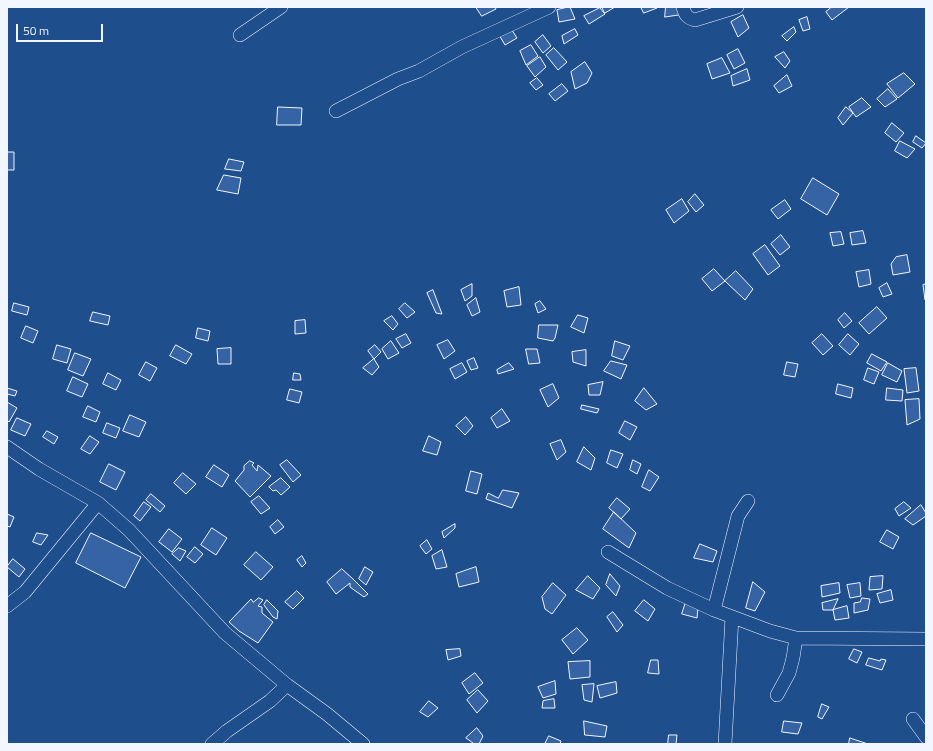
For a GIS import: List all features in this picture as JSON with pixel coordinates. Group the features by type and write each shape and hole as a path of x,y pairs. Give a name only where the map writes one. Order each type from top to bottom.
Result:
{"street":[{"path":"240,35 281,7"},
{"path":"336,111 462,47 549,7"},
{"path":"683,7 685,14 689,19 695,20 737,7"},
{"path":"7,447 39,469 98,503 129,530 224,633 287,685 327,714 363,744"},
{"path":"714,610 738,516 748,501"},
{"path":"7,606 25,592 98,503"},
{"path":"608,552 667,588 714,610 770,631 796,638 926,639"},
{"path":"725,744 732,617"},
{"path":"777,695 789,674 796,638"},
{"path":"212,744 227,731 270,701 287,685"},
{"path":"913,719 926,737"}],"building":[{"path":"476,7 495,7 496,9 482,16"},
{"path":"570,7 575,19 559,22 557,10"},
{"path":"602,7 615,7 605,13"},
{"path":"641,7 657,7 657,8 644,13"},
{"path":"666,7 679,7 685,14 665,17"},
{"path":"832,7 849,7 832,20 826,12"},
{"path":"600,8 605,14 589,24 584,16"},
{"path":"743,15 749,28 738,37 731,22"},
{"path":"807,17 810,29 803,31 799,20"},
{"path":"510,27 517,38 505,45 498,33"},
{"path":"794,27 796,32 787,41 782,36"},
{"path":"575,29 578,35 564,44 562,36"},
{"path":"543,35 551,46 543,53 535,42"},
{"path":"531,45 538,56 526,65 520,51"},
{"path":"554,48 567,62 558,70 546,55"},
{"path":"738,49 745,63 734,69 727,55"},
{"path":"784,52 790,61 785,68 775,57"},
{"path":"540,57 546,67 535,77 527,66"},
{"path":"722,58 730,73 712,79 707,64"},
{"path":"585,62 592,73 587,83 575,89 571,72"},
{"path":"747,69 750,80 733,86 731,76"},
{"path":"904,73 915,84 898,98 887,84"},
{"path":"787,75 792,86 779,93 774,86"},
{"path":"537,78 543,85 536,90 530,83"},
{"path":"562,84 568,91 555,101 549,94"},
{"path":"888,89 897,99 885,107 877,99"},
{"path":"862,98 871,107 856,117 849,107"},
{"path":"278,107 302,108 301,125 277,125"},
{"path":"846,107 853,113 843,125 838,118"},
{"path":"892,123 904,133 896,142 885,133"},
{"path":"916,136 926,143 922,148 913,142"},
{"path":"900,141 915,149 907,158 895,151"},
{"path":"7,152 14,152 14,170 7,170"},
{"path":"229,159 244,162 241,171 225,169"},
{"path":"224,175 241,178 238,194 217,190"},
{"path":"813,178 839,194 827,215 801,199"},
{"path":"695,194 704,205 696,212 688,202"},
{"path":"682,199 689,211 674,223 666,210"},
{"path":"785,200 791,209 778,219 771,210"},
{"path":"863,231 866,243 852,245 850,233"},
{"path":"841,232 844,244 833,246 830,233"},
{"path":"781,235 790,247 780,255 771,244"},
{"path":"765,245 780,266 768,275 753,254"},
{"path":"907,255 910,272 893,275 891,264 896,257"},
{"path":"714,269 725,281 712,291 702,279"},
{"path":"869,270 871,284 859,287 856,272"},
{"path":"736,271 753,289 745,300 725,281"},
{"path":"887,283 892,294 883,297 879,288"},
{"path":"472,284 472,296 465,301 461,290"},
{"path":"926,284 926,299 925,300 923,285"},
{"path":"519,287 521,305 507,307 504,291"},
{"path":"433,290 442,314 436,313 427,293"},
{"path":"476,298 480,312 472,316 467,305"},
{"path":"540,301 546,309 538,313 535,304"},
{"path":"14,303 29,307 27,315 12,311"},
{"path":"405,303 415,312 407,318 399,309"},
{"path":"877,307 887,318 869,334 859,323"},
{"path":"93,312 110,316 108,325 90,321"},
{"path":"845,313 852,321 844,328 838,320"},
{"path":"578,315 588,318 584,333 571,327"},
{"path":"392,316 398,324 393,330 384,321"},
{"path":"305,320 306,333 295,334 295,321"},
{"path":"539,325 558,325 553,341 538,338"},
{"path":"26,326 38,331 33,343 21,338"},
{"path":"198,328 210,331 208,341 196,338"},
{"path":"406,334 411,343 402,348 396,339"},
{"path":"822,334 833,346 823,355 812,343"},
{"path":"848,334 859,344 850,355 839,345"},
{"path":"448,340 455,351 444,359 437,345"},
{"path":"391,341 399,353 388,359 382,349"},
{"path":"615,341 630,346 623,360 612,356"},
{"path":"57,345 71,349 67,363 53,359"},
{"path":"176,345 192,354 186,364 170,356"},
{"path":"375,345 381,352 374,359 368,351"},
{"path":"231,348 231,364 218,364 217,349"},
{"path":"526,349 537,349 540,363 529,364"},
{"path":"586,350 586,366 573,362 572,352"},
{"path":"75,353 91,359 83,376 68,370"},
{"path":"872,354 887,362 881,371 867,363"},
{"path":"474,358 478,368 471,370 467,361"},
{"path":"374,359 379,367 372,375 363,368"},
{"path":"611,361 627,365 621,379 604,371"},
{"path":"146,362 157,368 150,381 139,375"},
{"path":"787,362 798,364 795,377 784,375"},
{"path":"462,363 467,372 455,379 450,369"},
{"path":"509,363 514,369 498,374 497,370"},
{"path":"888,363 902,371 897,382 882,375"},
{"path":"868,368 879,372 874,384 864,380"},
{"path":"916,368 919,391 907,393 904,369"},
{"path":"108,373 121,380 116,390 103,384"},
{"path":"294,373 300,374 301,380 293,380"},
{"path":"73,377 88,384 82,397 67,391"},
{"path":"603,382 600,395 589,395 588,385"},
{"path":"553,384 559,398 548,407 540,390"},
{"path":"838,384 853,388 851,398 836,394"},
{"path":"7,388 17,391 15,396 7,394"},
{"path":"644,388 657,404 646,410 635,401"},
{"path":"887,388 903,390 902,401 886,400"},
{"path":"290,389 302,392 299,403 287,400"},
{"path":"919,399 920,419 907,425 905,400"},
{"path":"7,402 17,408 9,422 7,420"},
{"path":"582,405 599,409 597,413 581,409"},
{"path":"88,406 100,412 96,422 83,417"},
{"path":"502,409 510,421 497,428 491,418"},
{"path":"130,415 146,422 139,437 123,431"},
{"path":"466,417 473,426 465,435 456,426"},
{"path":"17,418 31,424 25,436 11,430"},
{"path":"625,421 637,427 630,440 619,433"},
{"path":"107,423 120,428 116,438 103,433"},
{"path":"47,431 58,437 54,444 43,437"},
{"path":"90,436 99,442 90,454 81,449"},
{"path":"429,436 441,442 437,455 423,451"},
{"path":"561,440 566,452 557,460 550,444"},
{"path":"584,447 595,458 591,470 577,462"},
{"path":"611,450 623,454 617,468 607,463"},
{"path":"287,460 301,475 293,482 280,465"},
{"path":"633,460 641,464 637,474 630,470"},
{"path":"250,461 254,463 252,465 257,471 258,465 271,476 250,497 235,481 244,470 244,466"},
{"path":"109,464 125,472 116,490 100,482"},
{"path":"214,465 229,475 222,487 206,477"},
{"path":"649,470 659,477 650,491 642,487"},
{"path":"471,471 482,474 477,494 466,491"},
{"path":"183,473 196,484 186,494 174,483"},
{"path":"281,478 290,487 281,495 276,490 273,491 269,487"},
{"path":"503,490 519,493 512,508 486,499 488,493 498,498"},
{"path":"151,494 165,506 160,512 146,500"},
{"path":"259,496 270,508 261,514 251,502"},
{"path":"617,498 630,509 621,519 609,508"},
{"path":"144,502 151,507 140,521 134,516"},
{"path":"904,502 911,508 899,516 895,509"},
{"path":"921,505 926,513 926,516 913,525 905,519"},
{"path":"614,512 636,533 629,548 603,529"},
{"path":"7,514 14,517 10,527 7,526"},
{"path":"278,520 284,527 275,534 270,527"},
{"path":"455,524 455,528 444,538 442,532"},
{"path":"212,528 227,538 216,555 201,545"},
{"path":"169,529 182,539 172,552 159,542"},
{"path":"887,530 899,537 893,549 880,542"},
{"path":"37,533 48,535 41,545 33,542"},
{"path":"91,533 141,557 125,588 76,563"},
{"path":"427,540 432,549 426,554 420,546"},
{"path":"700,544 717,551 713,562 694,558"},
{"path":"195,547 203,554 195,563 187,557"},
{"path":"179,548 186,551 180,561 172,554"},
{"path":"442,550 447,567 436,569 432,556"},
{"path":"256,552 273,567 261,580 244,565"},
{"path":"302,556 306,563 302,567 297,560"},
{"path":"13,559 25,569 19,577 7,567"},
{"path":"365,567 373,572 366,585 359,579"},
{"path":"476,567 479,582 459,587 456,574"},
{"path":"342,569 368,594 364,597 350,587 350,583 336,594 327,582"},
{"path":"610,574 620,586 616,596 606,585"},
{"path":"588,576 600,588 593,599 576,590"},
{"path":"883,576 882,589 869,590 870,577"},
{"path":"753,582 765,592 755,611 746,608"},
{"path":"553,583 566,595 552,614 545,609 542,597"},
{"path":"839,583 840,593 822,597 821,586"},
{"path":"860,583 861,596 850,598 847,585"},
{"path":"891,590 893,600 880,603 877,594"},
{"path":"297,591 304,598 293,609 285,602"},
{"path":"259,598 263,600 258,606 262,607 262,613 273,622 258,643 239,631 229,622 251,599 253,602"},
{"path":"862,598 870,599 868,610 854,613 854,603 860,602"},
{"path":"838,599 833,610 823,610 822,603"},
{"path":"267,600 278,611 277,619 273,617 264,605"},
{"path":"644,600 655,609 648,621 635,611"},
{"path":"686,602 698,608 697,618 682,614"},
{"path":"847,606 849,618 835,620 833,610"},
{"path":"613,612 623,625 617,632 607,617"},
{"path":"577,628 588,640 573,654 562,640"},
{"path":"460,649 461,656 448,660 446,650"},
{"path":"854,649 862,652 857,663 849,659"},
{"path":"869,658 880,661 881,659 886,660 882,670 866,665"},
{"path":"651,660 658,660 659,674 648,673"},
{"path":"590,661 590,677 570,679 568,662"},
{"path":"475,673 483,683 469,694 462,683"},
{"path":"555,681 556,694 543,698 538,687"},
{"path":"616,682 617,693 600,698 597,686"},
{"path":"594,684 592,702 584,700 582,685"},
{"path":"478,690 488,701 477,713 467,700"},
{"path":"554,699 555,708 542,708 543,701"},
{"path":"429,701 438,708 428,717 420,712"},
{"path":"822,704 829,707 822,719 818,717"},
{"path":"584,721 607,726 605,737 585,735"},
{"path":"784,721 802,723 798,734 782,732"},
{"path":"477,728 483,736 479,744 472,744 473,743 466,738"},
{"path":"669,735 677,735 676,744 668,744"},
{"path":"549,736 561,741 560,744 545,744"},
{"path":"850,738 868,744 849,744"}]}
